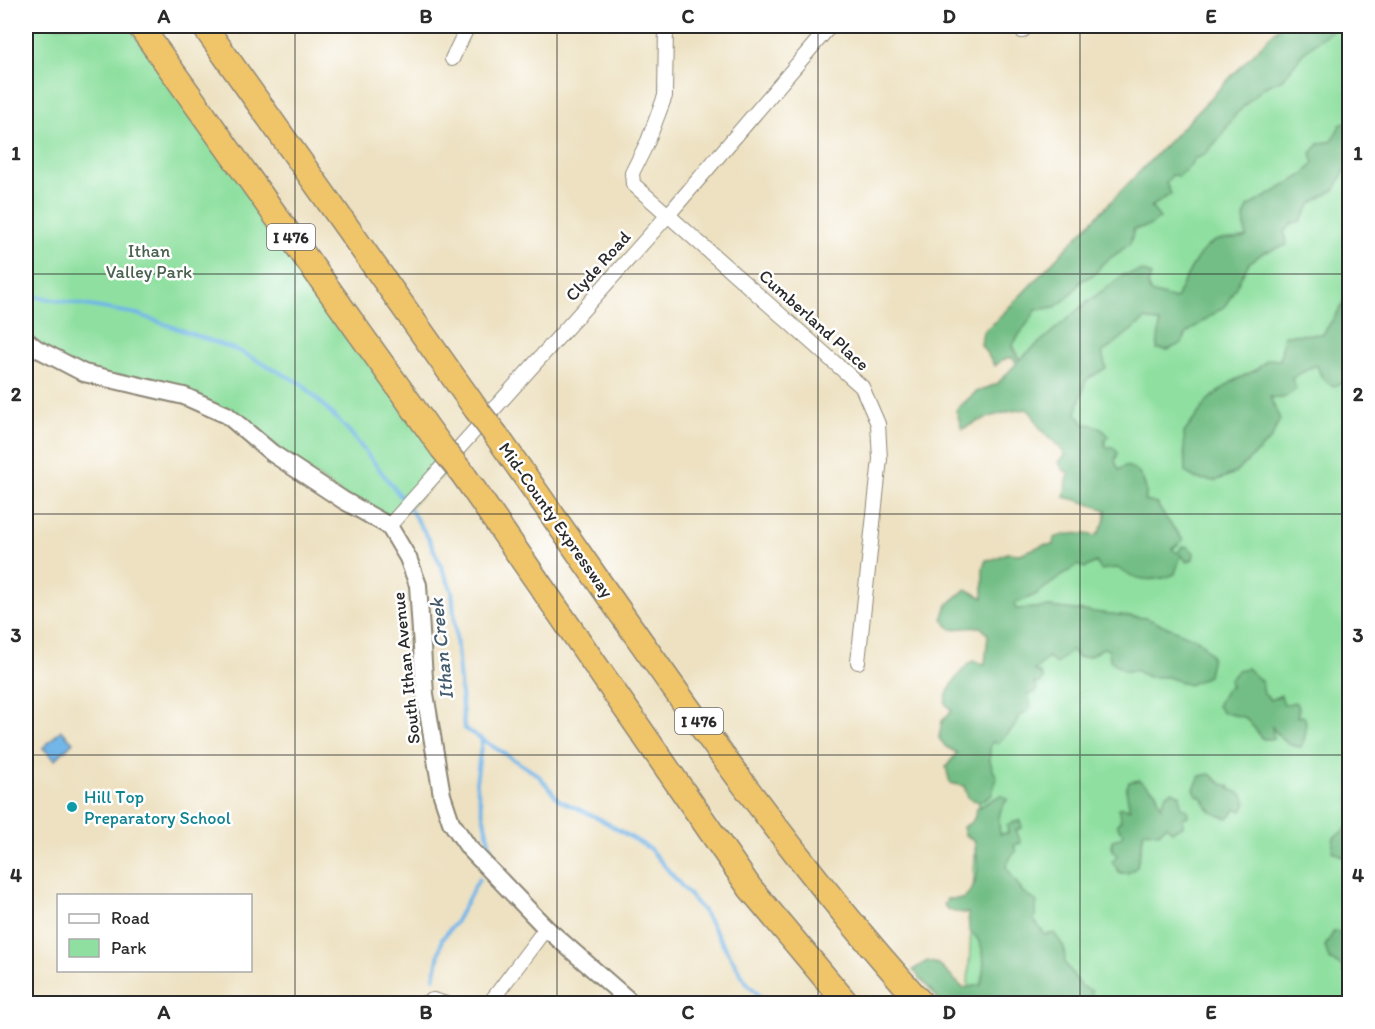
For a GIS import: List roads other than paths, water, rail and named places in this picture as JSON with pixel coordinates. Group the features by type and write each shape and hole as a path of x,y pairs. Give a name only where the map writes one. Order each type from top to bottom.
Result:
{"highway":[{"name":"I 476","path":"140,26 462,474 750,888 847,1004"},
{"name":"Mid-County Expressway","path":"204,26 780,832 870,944 922,1004"}],"street":[{"path":"452,59 468,26"},
{"name":"Cumberland Place","path":"666,26 665,96 648,141 632,173 633,184 862,387 878,424 880,459 858,662"},
{"name":"Clyde Road","path":"389,526 668,214 830,26"},
{"name":"South Ithan Avenue","path":"26,340 36,348 84,373 184,396 227,415 272,453 389,526 408,558 418,585 425,694 442,795 451,822 469,848 546,928 633,1004"},
{"path":"489,1004 546,928"},
{"path":"421,1004 433,1000 446,1004"}],"water":[{"path":"61,730 73,742 55,760 43,748"}],"waterway":[{"name":"Ithan Creek","path":"26,291 37,297 137,314 239,351 302,384 349,431 406,503"},
{"name":"Ithan Creek","path":"410,509 429,539 452,591 464,728 538,775 559,800 600,819 649,848 703,911 746,982 768,1004"},
{"path":"482,739 476,783 493,859"},
{"path":"434,978 442,939 455,923 479,879"}],"place":[{"name":"Hill Top Preparatory School","path":"72,807"}],"park label":[{"name":"Ithan Valley Park","path":"149,261"}]}
